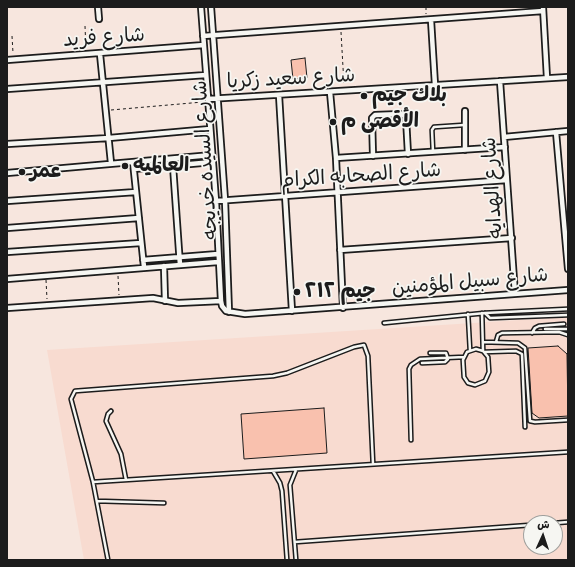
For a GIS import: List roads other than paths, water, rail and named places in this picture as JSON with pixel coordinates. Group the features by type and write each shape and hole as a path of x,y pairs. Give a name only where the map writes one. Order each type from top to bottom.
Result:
{"street":[{"path":"98,7 99,19"},
{"name":"شارع السيده خديجه","path":"201,7 216,201 221,300"},
{"name":"شارع السيده خديجه","path":"211,7 225,200 229,312"},
{"path":"203,36 429,20 543,9 547,78"},
{"path":"429,20 435,85"},
{"name":"شارع فريد","path":"7,60 204,45"},
{"path":"100,54 111,163"},
{"path":"7,89 206,75"},
{"name":"شارع سعيد زكريا","path":"208,100 218,98 568,77"},
{"name":"شارع الهدايه","path":"500,81 515,294"},
{"path":"330,92 336,158 343,308"},
{"path":"278,95 292,311"},
{"path":"465,111 465,150"},
{"path":"373,156 372,118 375,116 401,114 406,118 408,154"},
{"path":"7,144 109,138 210,129"},
{"path":"504,137 568,131"},
{"path":"556,132 568,269"},
{"path":"336,158 505,147"},
{"path":"7,173 212,155"},
{"path":"133,162 144,267"},
{"path":"134,169 213,162"},
{"path":"173,166 180,265"},
{"name":"شارع الصحابه الكرام","path":"216,201 508,180"},
{"path":"7,201 136,192"},
{"path":"7,228 139,218"},
{"path":"340,250 512,238"},
{"path":"7,252 141,243"},
{"path":"143,260 218,254"},
{"path":"7,279 218,262"},
{"path":"164,266 165,301"},
{"name":"شارع سبيل المؤمنين","path":"229,312 245,314 343,308 568,290"},
{"path":"7,308 47,304 153,298 178,303 221,300 222,306 229,312"}],"lane":[{"path":"433,152 432,130 434,127 465,124"},
{"path":"384,323 468,314 568,309"},
{"path":"484,313 490,318 568,315"},
{"path":"484,313 483,342 484,351 489,360 488,376 485,382 478,385 471,384 464,377 464,357 470,350 476,349 484,351 516,351 522,354 525,427"},
{"path":"468,314 470,350"},
{"path":"532,333 535,328 539,326 564,324"},
{"path":"545,329 568,329"},
{"path":"496,342 497,336 500,334 559,332 568,335"},
{"path":"483,342 518,343 525,348 530,420 535,422 568,420"},
{"path":"108,560 93,482 71,398 75,391 280,375 359,345 364,345 368,352 373,464"},
{"path":"430,353 446,353 448,358"},
{"path":"411,440 409,369 411,365 420,359 464,357"},
{"path":"422,363 445,362 448,358"},
{"path":"112,411 106,416 106,421 121,454 126,480"},
{"path":"93,482 568,452"},
{"path":"296,470 290,485 296,560"},
{"path":"273,471 280,483 282,491 287,560 282,560"},
{"path":"97,501 164,503"},
{"path":"295,542 523,527"}],"place":[{"name":"بلاك جيم","path":"364,96"},
{"name":"الأقصى م","path":"333,122"},
{"name":"العالميه","path":"125,166"},
{"name":"عمر","path":"22,172"},
{"name":"جيم ٢١٢","path":"297,292"}]}
